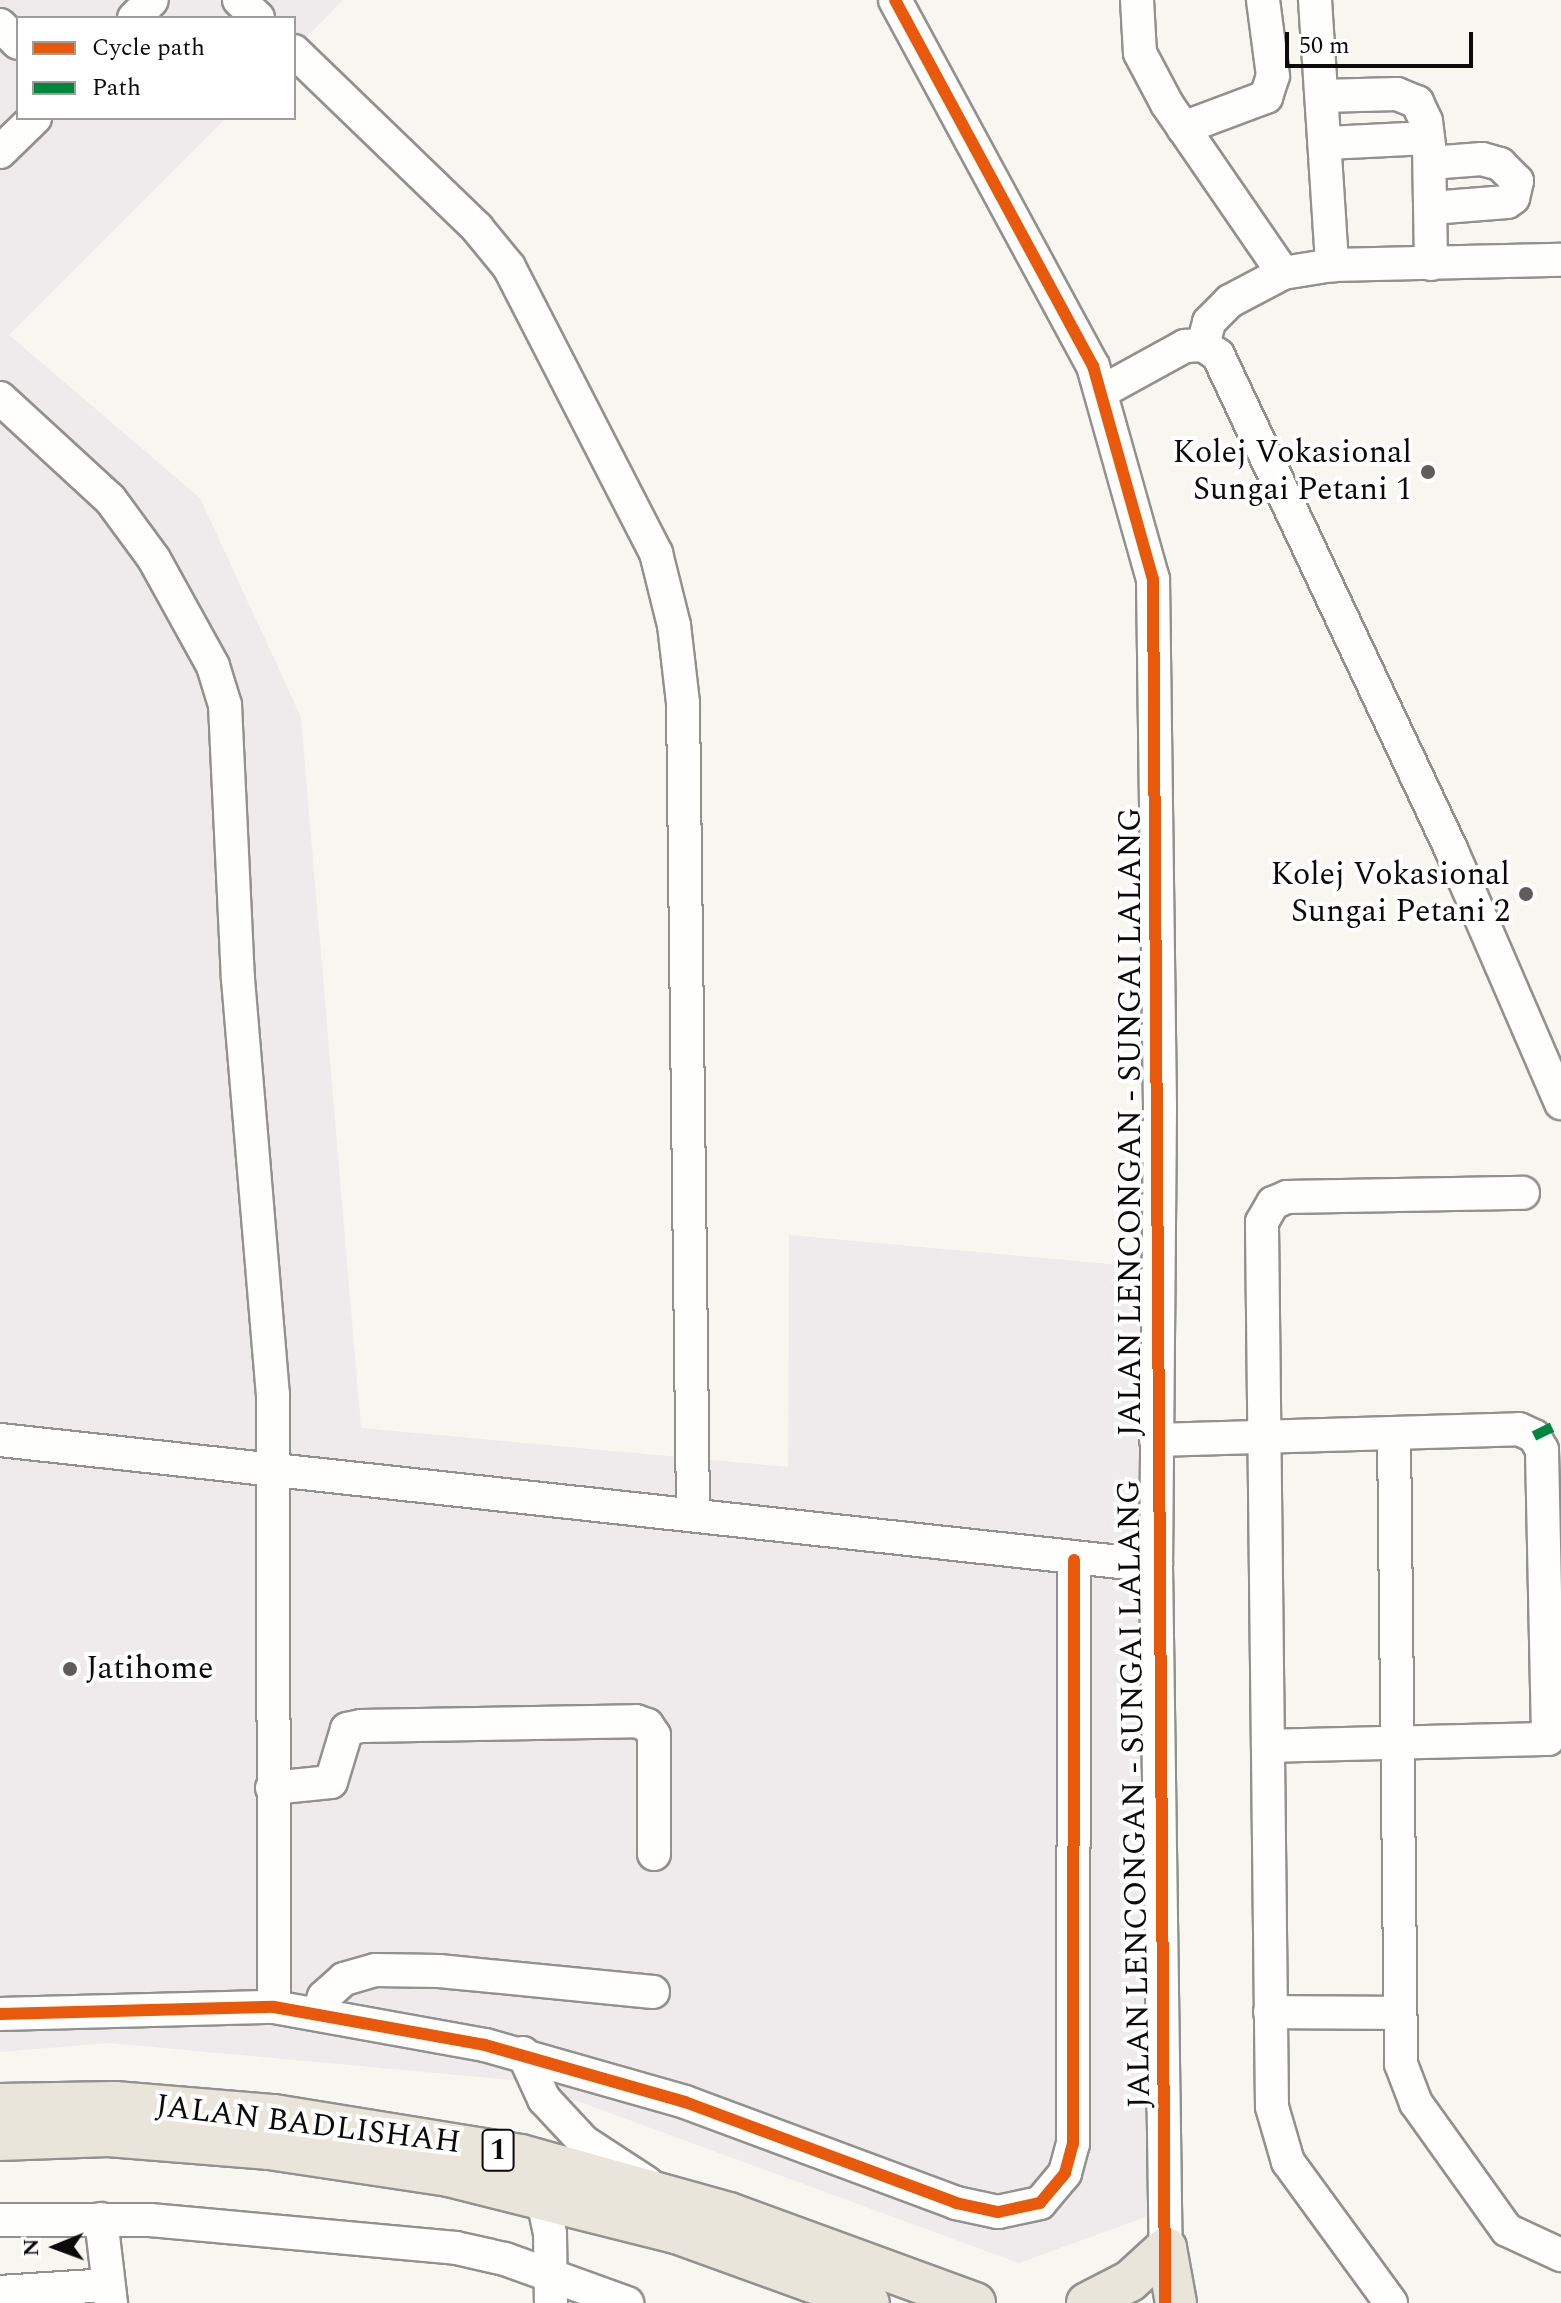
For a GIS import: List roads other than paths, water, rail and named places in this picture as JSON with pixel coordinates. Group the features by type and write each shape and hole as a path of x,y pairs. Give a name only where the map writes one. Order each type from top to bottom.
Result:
{"main road":[{"name":"JALAN BADLISHAH","path":"0,2104 115,2102 274,2115 427,2136 658,2190 975,2303"},
{"name":"JALAN BADLISHAH","path":"0,2140 108,2136 269,2149 449,2176 542,2196 676,2233 869,2303"},
{"path":"1087,2303 1130,2281 1166,2248"},
{"path":"1166,2248 1176,2303"}],"street":[{"path":"136,16 152,0"},
{"path":"239,0 256,16"},
{"name":"JALAN LENCONGAN - SUNGAI LALANG","path":"895,0 1063,304 1103,391 1147,552 1156,622 1156,1566 1165,2303"},
{"path":"1137,0 1140,53 1183,128 1283,273"},
{"path":"1183,128 1266,97 1273,76 1263,0"},
{"path":"1315,0 1327,143 1332,265"},
{"path":"0,25 16,41"},
{"path":"296,53 477,228 509,267 656,553 674,625 683,703 693,1513"},
{"path":"1322,96 1397,94 1417,102 1429,151 1431,264"},
{"path":"0,152 33,120"},
{"path":"1327,143 1429,151 1495,162 1517,181 1513,198 1507,202 1431,208"},
{"path":"1203,345 1209,322 1230,301 1283,273 1332,265 1561,260"},
{"path":"1103,391 1185,346 1203,345 1218,355 1451,849 1561,1103"},
{"path":"0,398 110,499 161,572 213,666 225,705 238,979 268,1298 274,2007"},
{"path":"1391,2303 1288,2162 1272,2107 1262,1222 1273,1203 1287,1197 1523,1193"},
{"path":"1156,1440 1519,1429 1534,1436 1542,1450 1549,1730 1542,1741 1270,1746"},
{"path":"1394,1433 1401,2064 1416,2103 1507,2230 1561,2255"},
{"path":"0,1440 693,1513 1074,1560 1156,1566"},
{"path":"0,2014 274,2007 318,2014 523,2053 685,2102 956,2203 998,2212 1040,2203 1065,2173 1073,2144 1074,1560"},
{"path":"272,1788 331,1782 347,1729 361,1726 636,1721 647,1725 654,1735 654,1854"},
{"path":"318,2014 324,1997 344,1979 375,1970 653,1992"},
{"path":"1270,2012 1399,2013"},
{"path":"523,2053 544,2099 584,2142 658,2190"},
{"path":"542,2196 551,2289"},
{"path":"0,2292 110,2294 101,2219"},
{"path":"0,2220 101,2219 295,2231 456,2248 551,2289 627,2303"}],"place":[{"name":"Kolej Vokasional Sungai Petani 1","path":"1428,472"},
{"name":"Kolej Vokasional Sungai Petani 2","path":"1526,894"},
{"name":"Jatihome","path":"70,1669"}]}
